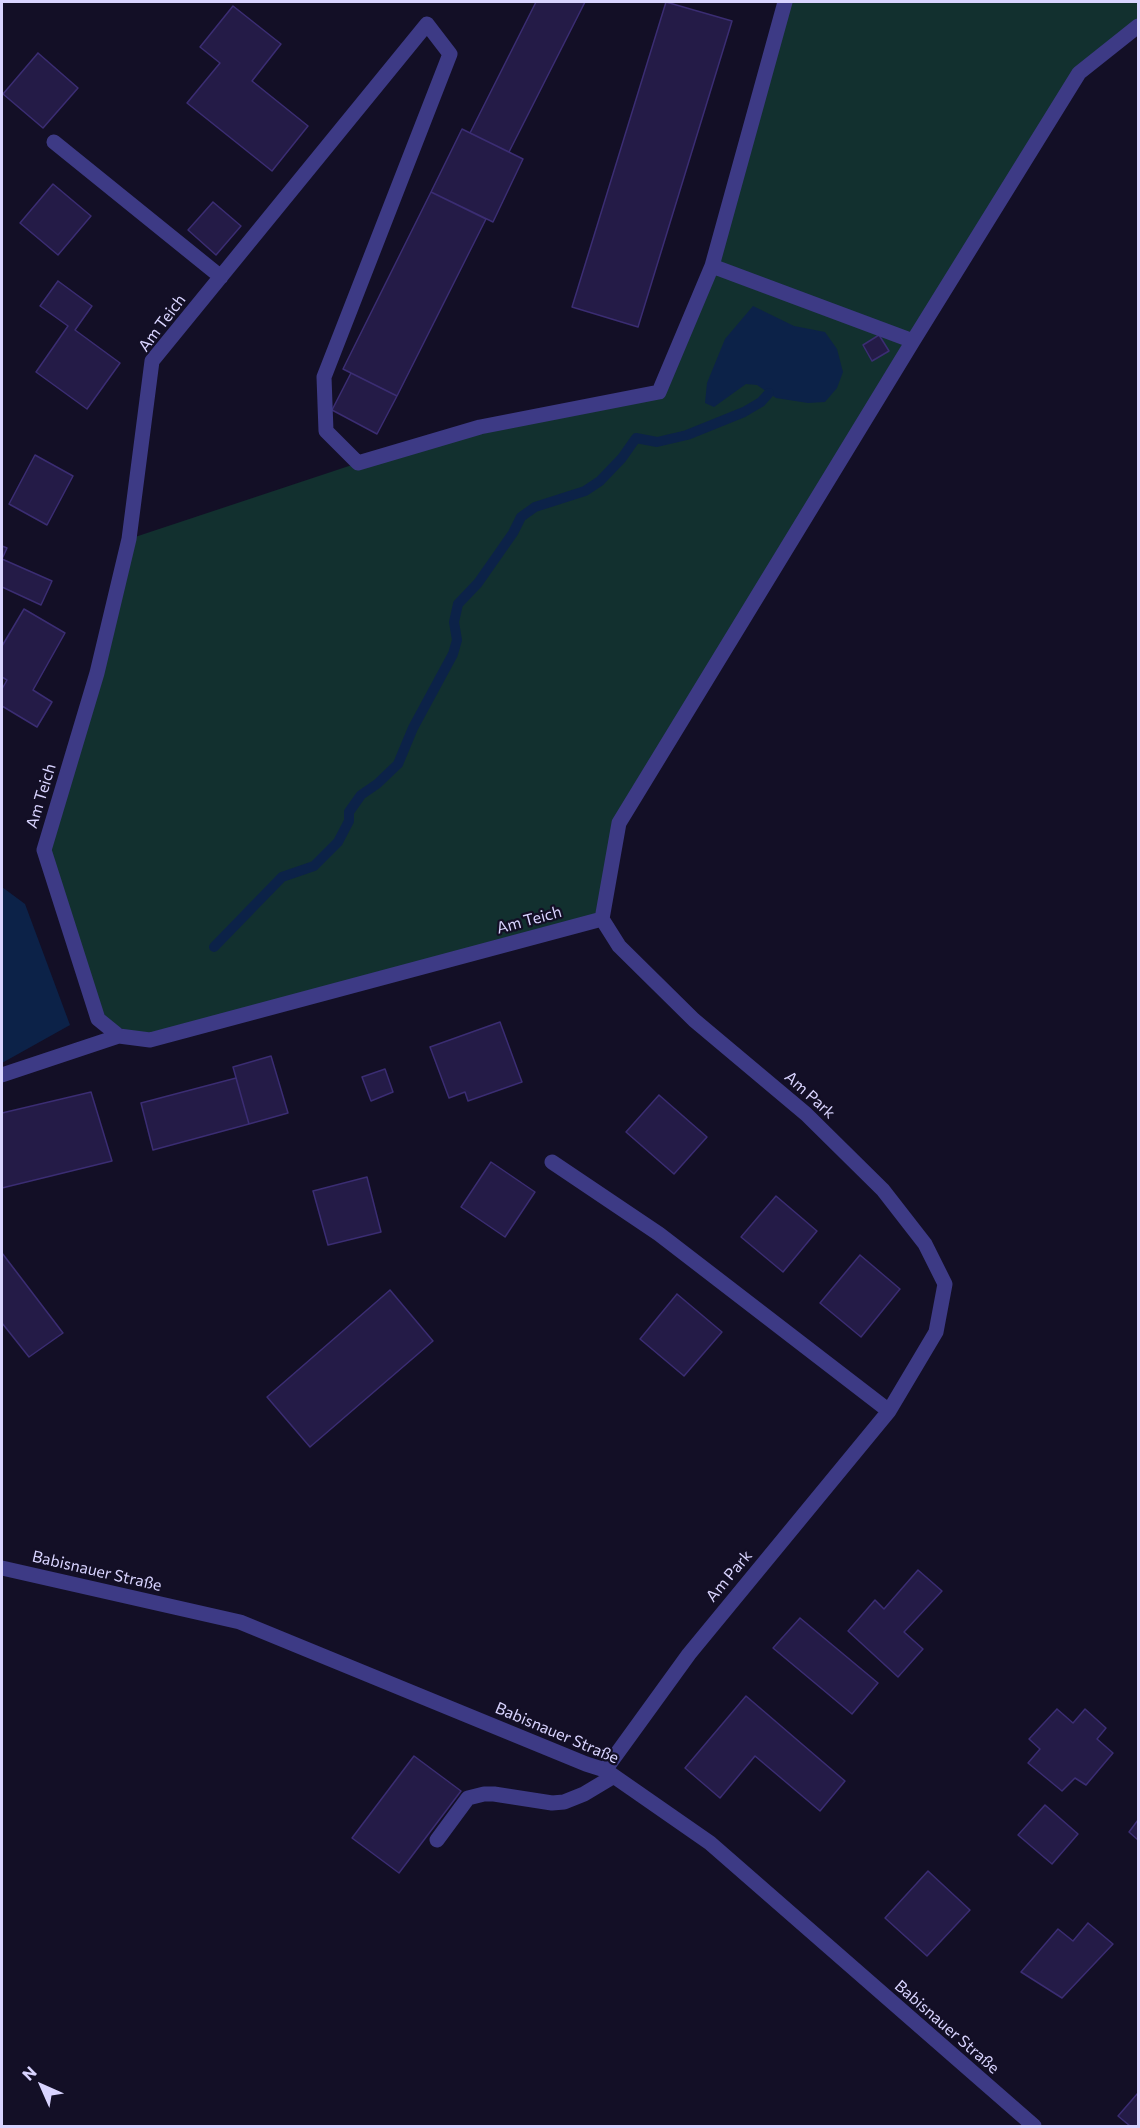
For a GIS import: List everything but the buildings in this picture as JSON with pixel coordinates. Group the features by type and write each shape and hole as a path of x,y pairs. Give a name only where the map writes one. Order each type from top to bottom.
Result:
{"street":[{"path":"785,2 712,266 913,341"},
{"name":"Am Teich","path":"602,918 150,1040 119,1036 98,1019 44,850 97,673 129,539 152,361 427,24 450,54 324,377 326,431 358,463 480,427 659,392 712,266"},
{"path":"602,918 619,823 1079,73 1138,26"},
{"path":"54,142 221,277"},
{"name":"Am Park","path":"602,918 619,946 694,1020 806,1114 883,1190 925,1244 945,1284 936,1332 889,1411 688,1654 610,1773"},
{"path":"2,1075 119,1036"},
{"path":"552,1162 659,1234 889,1411"},
{"name":"Babisnauer Straße","path":"2,1568 240,1622 610,1773 710,1843 1034,2127"},
{"path":"437,1840 468,1798 494,1794 552,1803 564,1802 584,1794 610,1773"}],"green space":[{"path":"785,2 1138,2 1138,26 1079,73 619,823 602,919 150,1040 98,1019 44,850 129,539 358,463 659,392 712,266"}],"water":[{"path":"753,306 794,326 825,332 837,349 843,372 837,388 825,402 808,403 776,398 757,385 746,384 714,407 705,403 707,383 725,339"},
{"path":"2,887 25,904 70,1025 2,1063"}],"waterway":[{"path":"214,947 282,877 314,866 338,842 349,821 349,812 361,795 377,784 398,764 413,728 453,654 457,640 454,622 458,604 478,583 513,533 521,517 535,507 585,491 600,481 622,458 636,438 657,442 687,435 744,412 761,402 769,393"}]}
